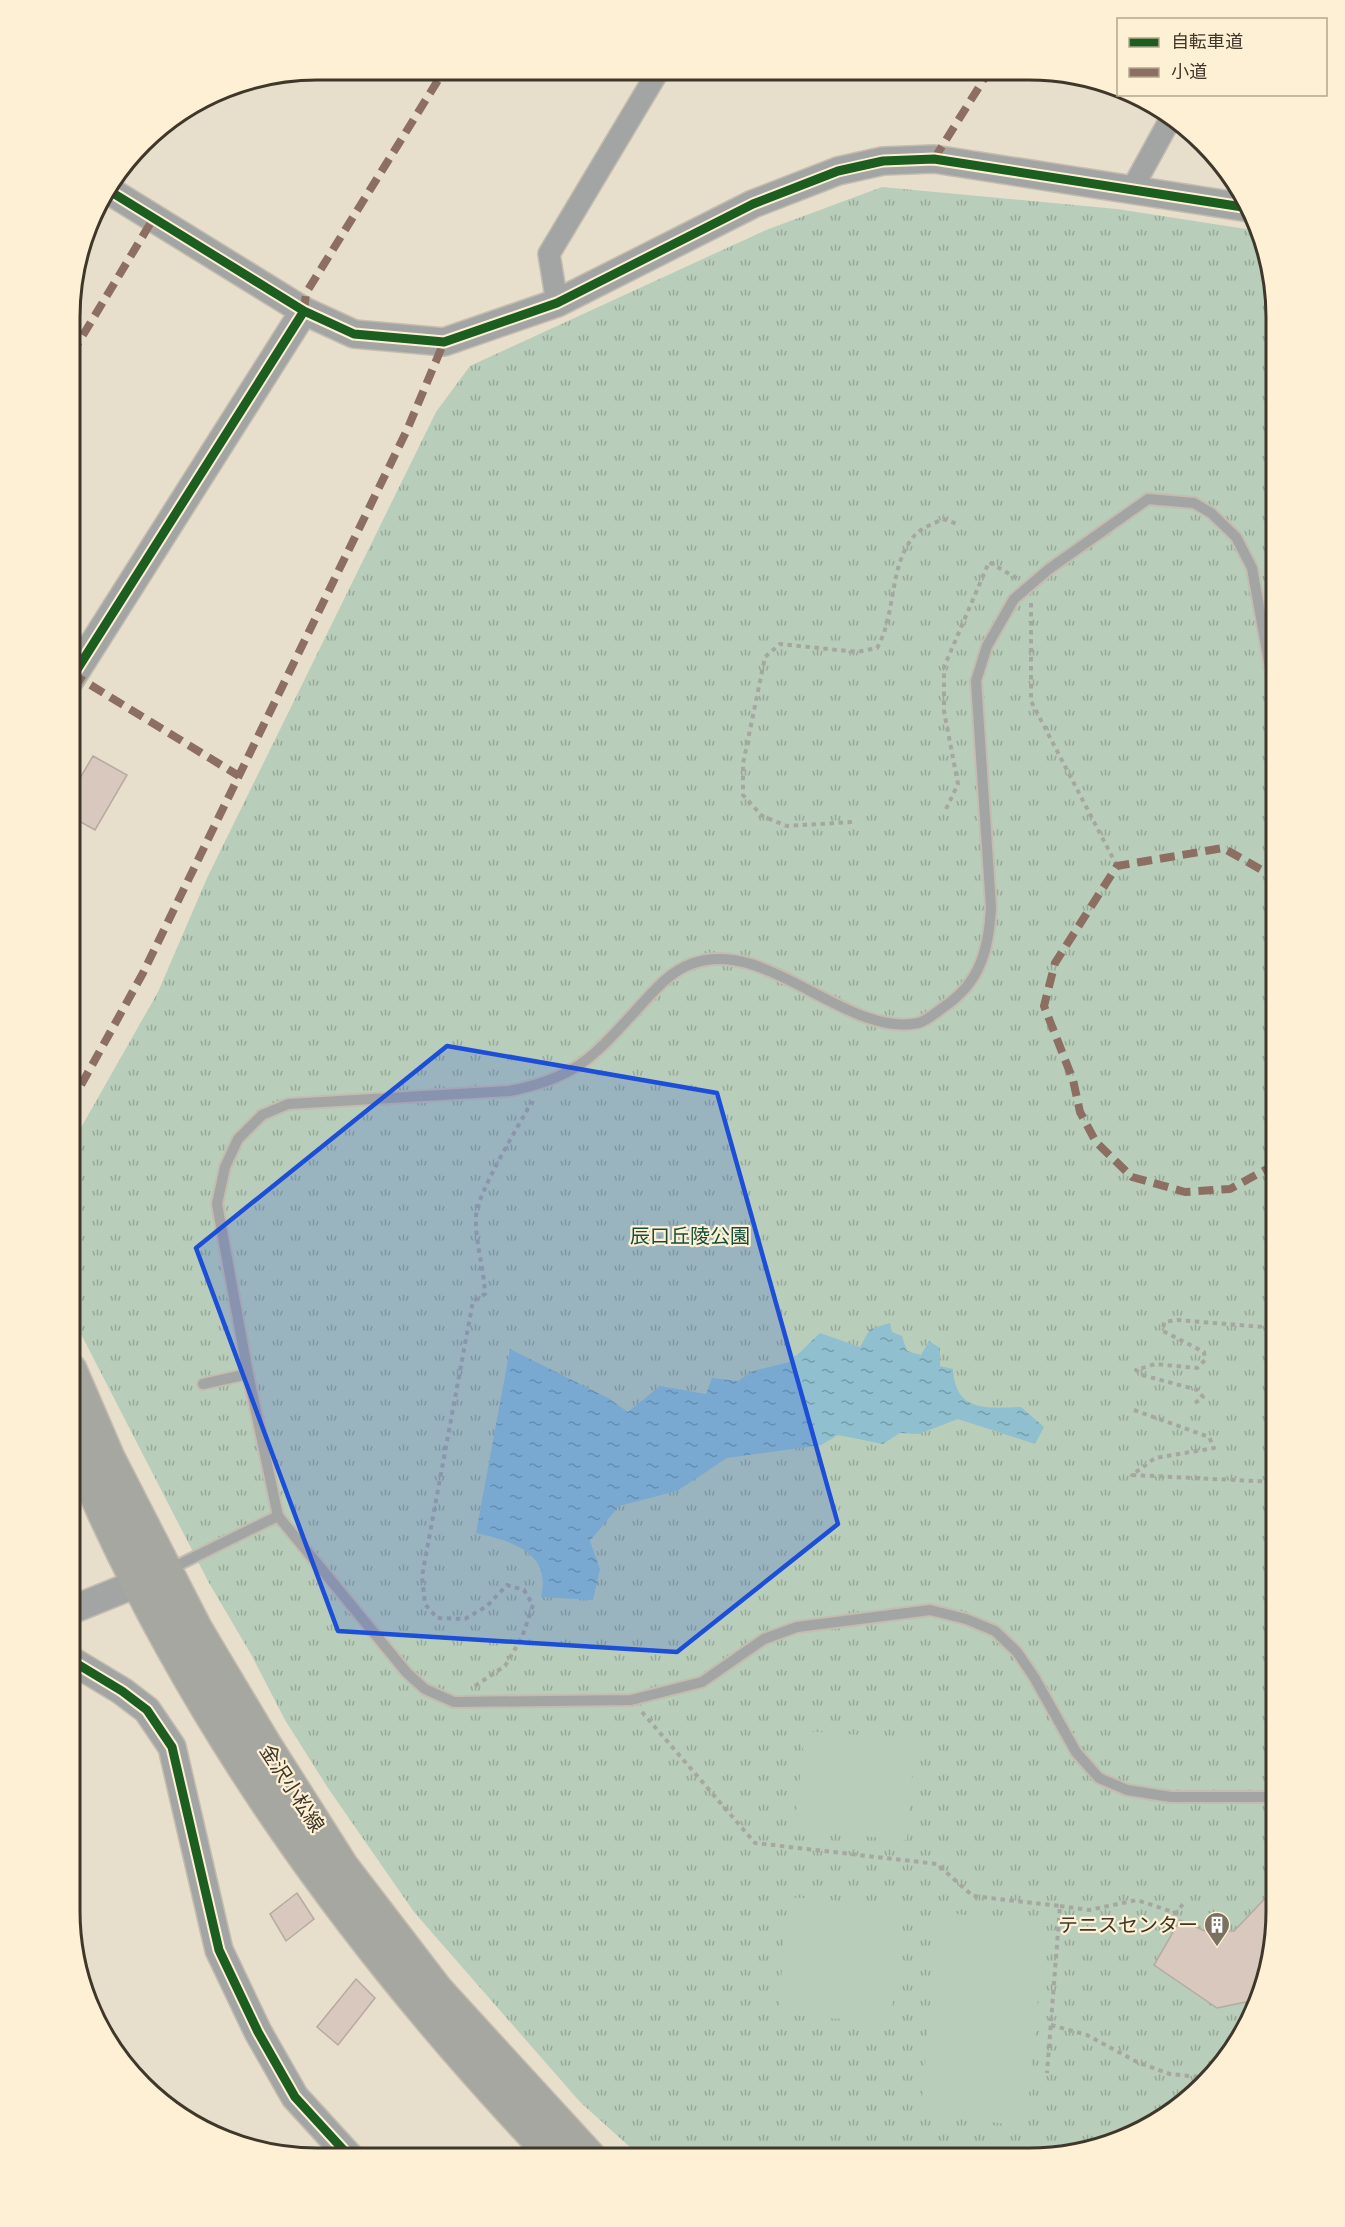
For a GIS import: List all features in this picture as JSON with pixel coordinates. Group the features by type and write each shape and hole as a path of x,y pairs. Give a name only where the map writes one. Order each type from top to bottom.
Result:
{"main road":[{"name":"金沢小松線","path":"80,1393 108,1458 153,1577 239,1763 344,1912 422,2009 546,2148"},
{"name":"金沢小松線","path":"80,1459 99,1507 213,1659 342,1867 437,1991 581,2148"}],"street":[{"path":"557,303 549,254 653,80"},
{"path":"1132,189 1167,125"},
{"path":"114,194 304,311 354,334 444,342 557,303 753,204 838,171 883,161 934,159 1238,206"},
{"path":"80,665 304,311"},
{"path":"80,1607 153,1577"},
{"path":"80,1666 122,1691 147,1710 172,1747 219,1950 258,2032 296,2097 342,2148"}],"lane":[{"path":"1266,646 1252,568 1236,537 1211,513 1194,503 1148,499 1049,569 1014,599 987,646 976,681 992,908 989,942 975,977 953,1001 920,1022 900,1024 870,1018 753,964 713,958 690,964 663,980 575,1070 542,1085 509,1091 288,1104 262,1115 238,1139 225,1167 217,1204 248,1374 278,1516 407,1673 426,1689 454,1702 631,1700 702,1682 764,1639 797,1627 930,1610 966,1619 995,1631 1017,1652 1076,1752 1099,1778 1127,1790 1171,1797 1266,1797"},
{"path":"203,1384 248,1374"},
{"path":"153,1577 278,1516"}],"path":[{"path":"852,822 787,826 762,816 743,795 743,764 765,657 780,644 856,652 877,648 887,631 901,561 915,534 943,519 957,524"},
{"path":"946,809 958,784 944,711 944,667 989,562 1031,586 1031,701 1117,866"},
{"path":"454,1702 505,1666 522,1636 533,1605 524,1590 507,1585 487,1606 465,1619 437,1618 425,1604 422,1576 473,1301 485,1294 485,1273 476,1241 476,1213 494,1171 542,1085"},
{"path":"1195,1403 1203,1397 1198,1390 1142,1375 1136,1370 1155,1364 1197,1368 1205,1360 1204,1352 1163,1331 1164,1322 1177,1320 1266,1327"},
{"path":"1134,1410 1209,1437 1214,1448 1155,1458 1132,1475 1266,1482"},
{"path":"631,1700 756,1843 937,1864 973,1896 1089,1910 1137,1900 1176,1913 1183,1904"},
{"path":"1047,2073 1060,1906"},
{"path":"1052,2025 1088,2035 1137,2062 1170,2073 1197,2077"}],"highlighted area":[{"path":"447,1046 717,1093 838,1524 677,1652 338,1631 196,1248"}],"green space":[{"name":"辰口丘陵公園","path":"882,187 1117,209 1248,229 1261,270 1266,317 1265,1926 1261,1957 1253,1987 1234,2029 1207,2067 1185,2089 1147,2116 1105,2135 1075,2143 1028,2148 631,2148 580,2102 414,1912 328,1788 285,1720 252,1656 209,1583 80,1331 80,1129 158,992 207,878 436,412 470,366 766,230"},
{"path":"805,1731 915,1739 907,1840 794,1830"},
{"path":"788,1897 901,1906 891,2023 778,2014"},
{"path":"938,1912 1045,1924 1026,2127 921,2112"}],"water":[{"path":"890,1323 892,1332 902,1336 907,1351 921,1355 929,1341 940,1348 940,1366 953,1369 955,1383 960,1394 967,1401 986,1407 1021,1407 1044,1427 1035,1444 958,1419 919,1434 900,1433 883,1444 838,1435 821,1445 727,1458 677,1491 619,1506 590,1541 600,1569 593,1600 541,1597 543,1582 540,1569 526,1551 502,1540 476,1533 510,1349 608,1398 628,1412 660,1386 706,1394 712,1378 738,1381 753,1371 790,1362 820,1333 860,1347 870,1329"}],"building":[{"path":"93,756 127,775 95,830 80,822 80,778"},
{"path":"297,1893 314,1919 286,1941 270,1914"},
{"name":"テニスセンター","path":"1266,1897 1261,1957 1247,2002 1217,2008 1154,1965 1180,1920 1205,1931 1234,1931"},
{"path":"356,1979 375,1998 338,2045 317,2027"}],"marked path":[{"path":"304,311 306,293 438,80"},
{"path":"934,159 983,80"},
{"path":"80,340 153,219"},
{"path":"80,1087 143,973 407,430 444,342"},
{"path":"80,679 239,776"},
{"path":"1266,872 1223,848 1117,866 1055,963 1044,1006 1073,1080 1080,1112 1096,1142 1132,1177 1185,1192 1230,1189 1266,1169"}],"cycle path":[{"path":"114,194 304,311 354,334 444,342 557,303 753,204 838,171 883,161 934,159 1238,206"},
{"path":"80,665 304,311"},
{"path":"80,1666 122,1691 147,1710 172,1747 219,1950 258,2032 295,2097 342,2148"}],"place":[{"name":"テニスセンター","path":"1217,1948"}]}
